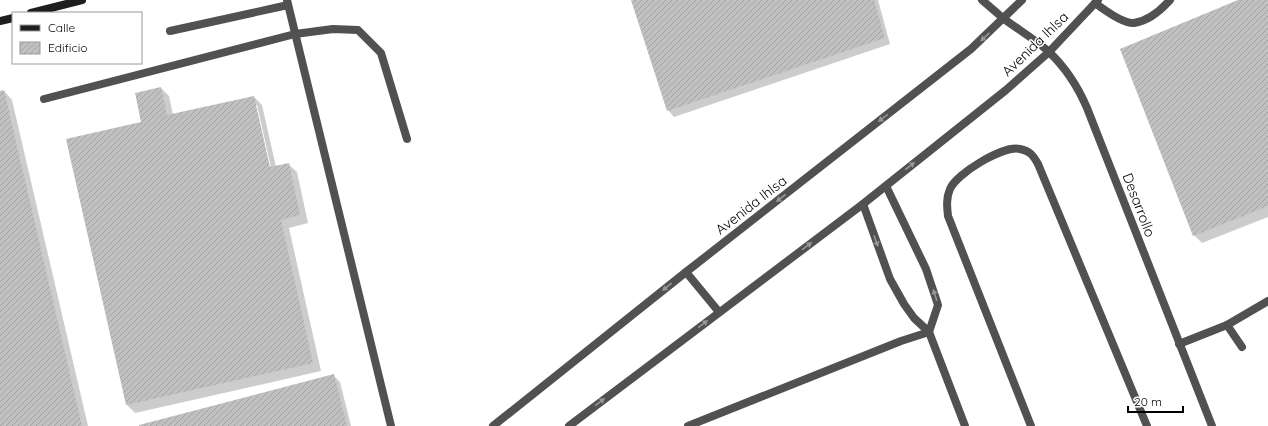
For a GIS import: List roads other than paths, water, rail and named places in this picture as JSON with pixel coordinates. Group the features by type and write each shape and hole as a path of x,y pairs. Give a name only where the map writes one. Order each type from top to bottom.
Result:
{"street":[{"path":"35,12 82,0"},
{"name":"Desarrollo","path":"982,0 1004,19 1049,52 1065,69 1078,88 1212,426"},
{"name":"Avenida Ihlsa","path":"493,426 686,272 971,49 1004,19 1022,0"},
{"path":"1097,1 1109,13 1132,23 1147,19 1170,0"},
{"name":"Avenida Ihlsa","path":"569,426 863,204 1006,90 1049,52 1097,1"},
{"path":"170,32 288,3 391,426"},
{"path":"0,21 12,18"},
{"path":"44,99 295,34 334,29 358,30 381,53 407,139"},
{"path":"1031,426 948,216 947,201 950,188 962,175 983,161 1003,151 1018,148 1031,152 1038,164 1144,425"},
{"path":"886,186 926,269 938,305 929,332"},
{"path":"863,204 890,279 914,318 929,332 965,426"},
{"path":"686,272 719,312"},
{"path":"1179,344 1227,325 1268,301"},
{"path":"1227,325 1242,347"},
{"path":"688,426 929,332"}]}
